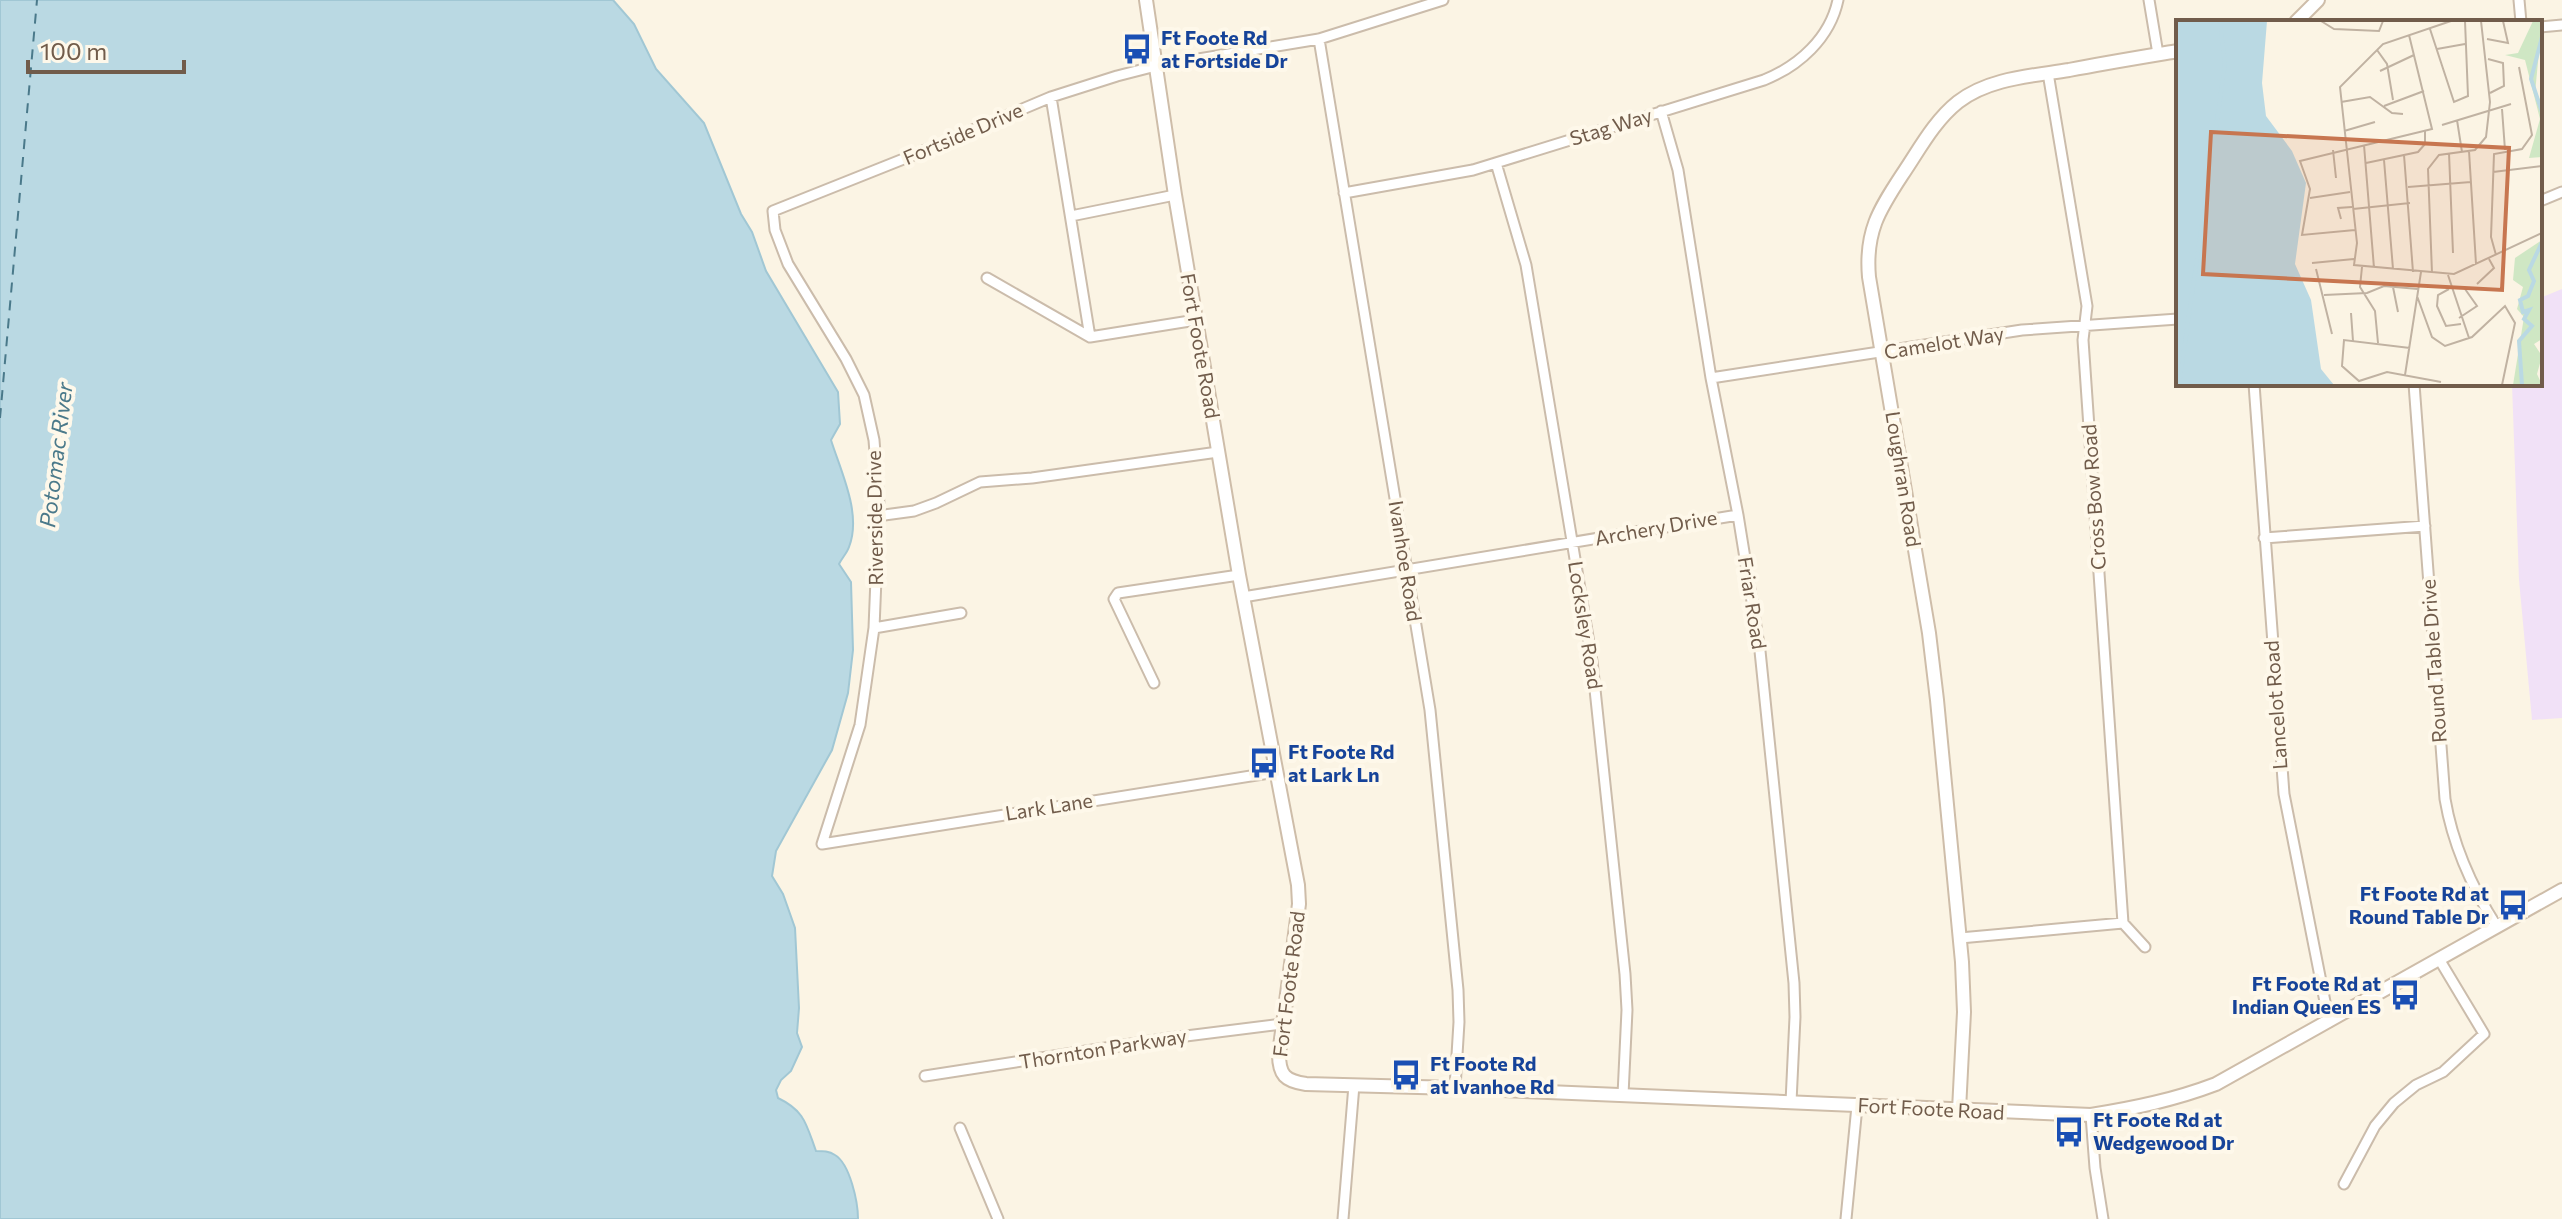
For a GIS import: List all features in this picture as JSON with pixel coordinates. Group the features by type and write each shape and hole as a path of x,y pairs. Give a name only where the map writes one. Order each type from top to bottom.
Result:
{"street":[{"name":"Fort Foote Road","path":"1146,0 1175,195 1239,575 1299,895 1279,1065 1286,1079 1306,1084 2091,1115 2144,1107 2216,1084 2562,890"},
{"name":"Fortside Drive","path":"773,211 1051,97 1156,66 1319,39 1443,0"},
{"name":"Stag Way","path":"1344,193 1473,170 1782,73 1797,63 1821,38 1838,0"},
{"path":"2149,0 2158,54"},
{"path":"2298,20 2318,0"},
{"path":"2519,0 2521,20"},
{"path":"2542,27 2562,25"},
{"name":"Ivanhoe Road","path":"1319,39 1430,710 1458,990 1455,1088"},
{"name":"Loughran Road","path":"1959,1110 1964,1012 1960,938 1929,633 1867,259 1871,231 1882,205 1933,129 1955,104 1981,88 2176,51"},
{"name":"Cross Bow Road","path":"2048,73 2087,306 2083,340 2123,923"},
{"path":"1051,97 1090,337"},
{"name":"Friar Road","path":"1661,111 1678,170 1711,378 1760,651 1788,917 1795,1017 1791,1102"},
{"name":"Locksley Road","path":"1496,163 1526,265 1596,692 1625,974 1627,1010 1623,1095"},
{"path":"2542,200 2562,192"},
{"path":"1071,216 1175,195"},
{"name":"Riverside Drive","path":"773,211 775,230 788,264 846,359 864,395 874,440 879,504 874,628 860,725 822,844"},
{"path":"987,278 1090,337 1196,320"},
{"name":"Camelot Way","path":"1711,378 2022,330 2176,319"},
{"name":"Lancelot Road","path":"2254,386 2284,794 2329,1022"},
{"name":"Round Table Drive","path":"2414,386 2447,810 2456,845 2471,882 2497,927"},
{"path":"877,516 914,511 980,482 1032,478 1218,452"},
{"name":"Archery Drive","path":"1243,597 1738,515"},
{"path":"2264,538 2425,526"},
{"path":"1154,683 1114,599 1118,593 1239,575"},
{"path":"874,628 961,613"},
{"name":"Lark Lane","path":"822,844 1276,772"},
{"path":"1960,938 2123,923 2145,947"},
{"path":"2344,1184 2375,1126 2394,1103 2416,1085 2443,1072 2484,1034 2439,959"},
{"name":"Thornton Parkway","path":"925,1076 1282,1024"},
{"path":"1343,1219 1354,1085"},
{"path":"1846,1219 1857,1106"},
{"path":"2091,1115 2103,1219"},
{"path":"960,1128 998,1219"}],"shaded area":[{"path":"2562,289 2562,718 2532,720 2519,580 2512,386 2542,386 2542,297"}],"water":[{"name":"Potomac River","path":"0,0 613,0 634,24 656,69 704,123 766,271 838,392 840,424 831,440 852,507 852,534 839,564 851,582 853,650 848,693 832,750 776,851 772,876 783,894 795,928 799,1008 797,1033 802,1047 791,1071 776,1090 778,1098 794,1108 803,1119 816,1151 833,1154 845,1166 855,1194 858,1219 0,1219"}],"ferry route":[{"path":"0,418 37,0"}],"place":[{"name":"Ft Foote Rd at Fortside Dr","path":"1137,49"},
{"name":"Ft Foote Rd at Lark Ln","path":"1264,763"},
{"name":"Ft Foote Rd at Round Table Dr","path":"2513,905"},
{"name":"Ft Foote Rd at Indian Queen ES","path":"2405,995"},
{"name":"Ft Foote Rd at Ivanhoe Rd","path":"1406,1075"},
{"name":"Ft Foote Rd at Wedgewood Dr","path":"2069,1132"}]}
